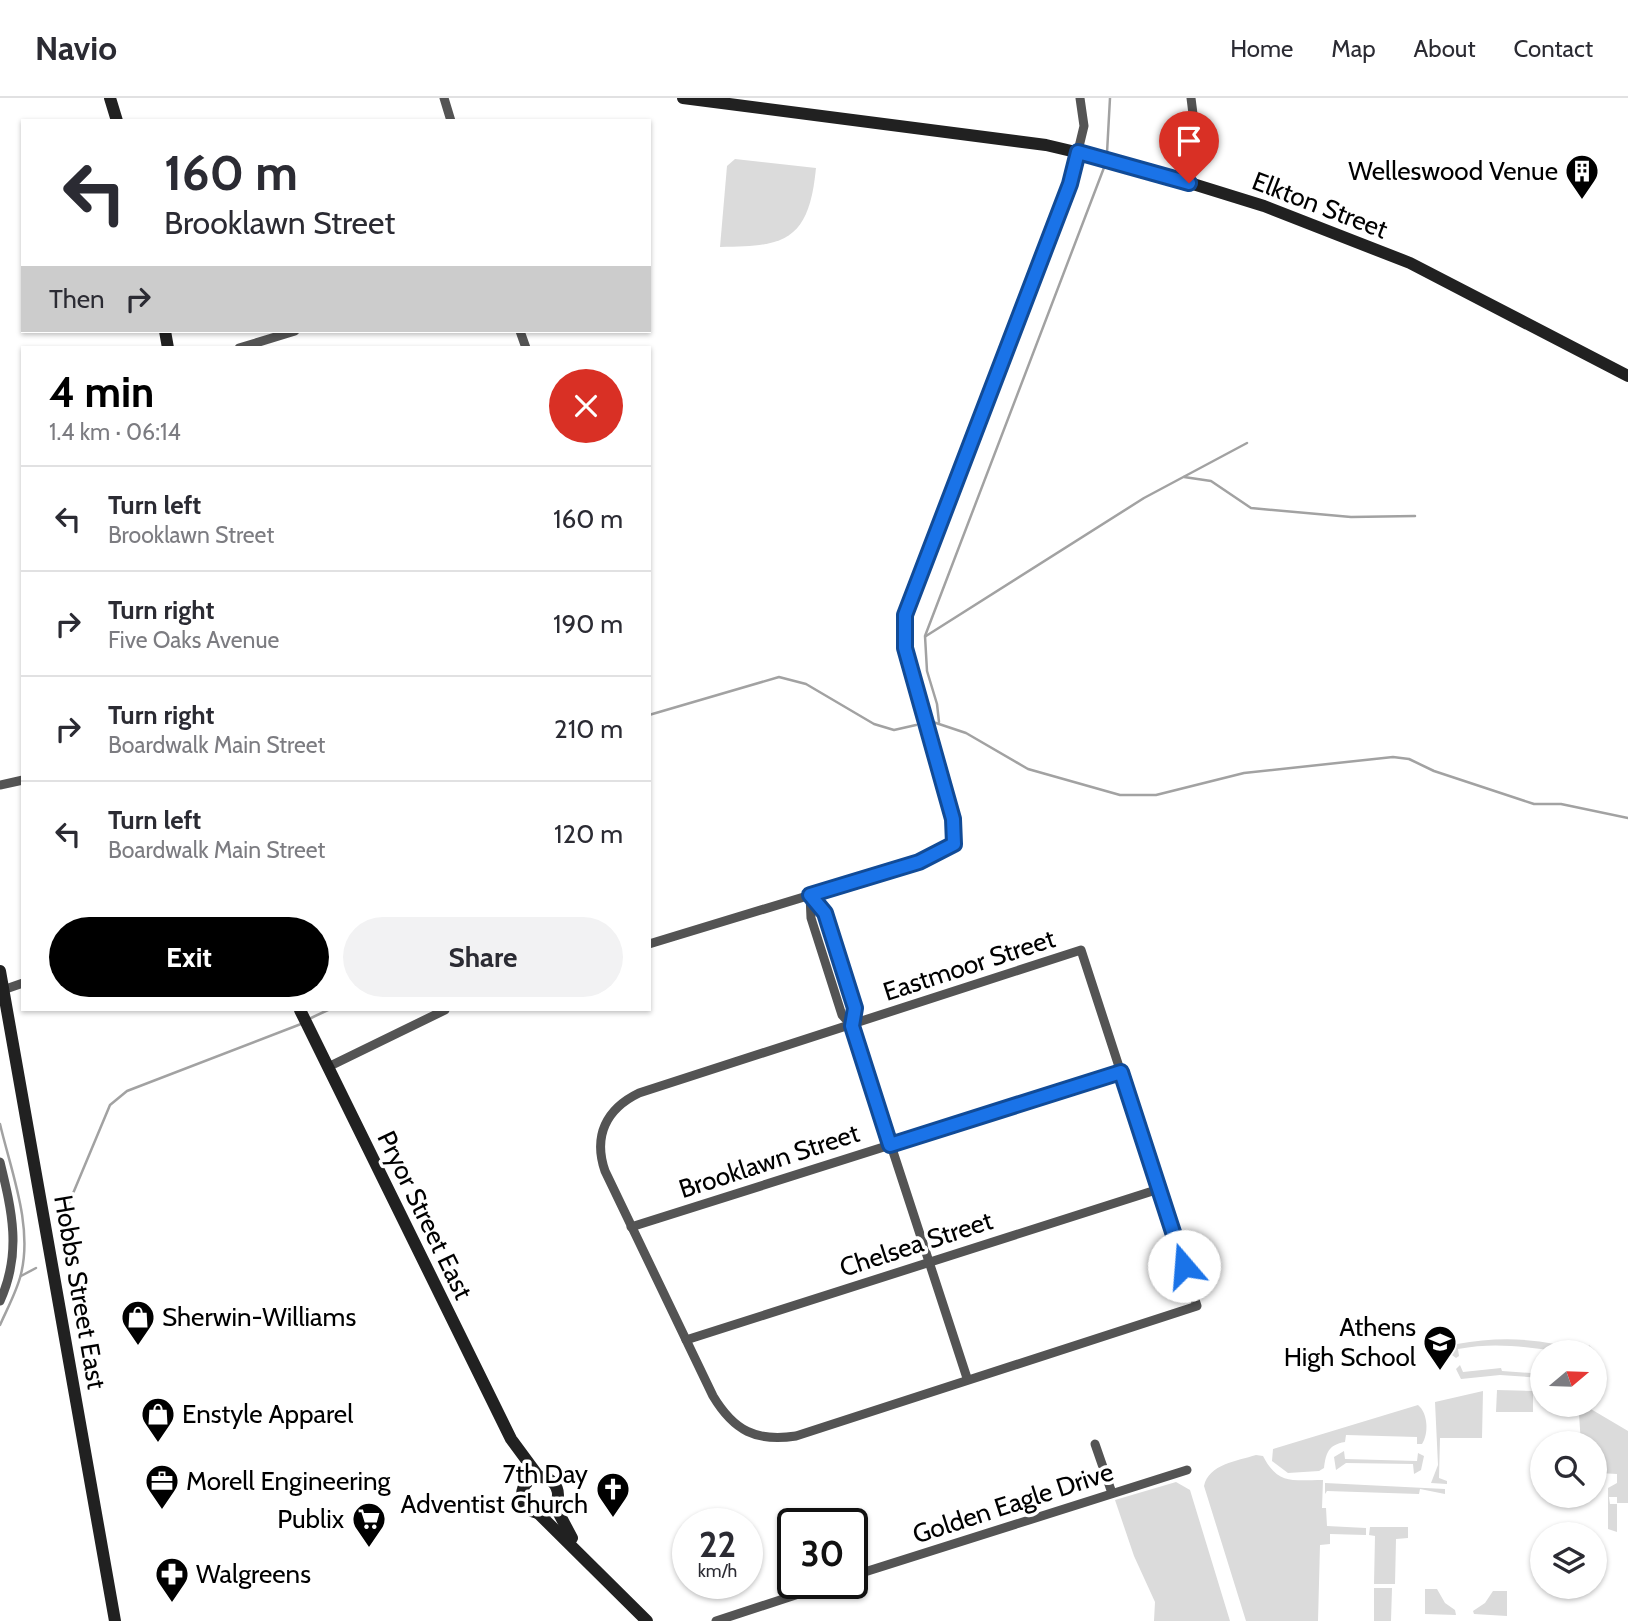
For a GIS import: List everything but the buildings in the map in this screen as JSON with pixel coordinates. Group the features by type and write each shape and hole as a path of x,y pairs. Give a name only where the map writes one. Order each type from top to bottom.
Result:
{"street":[{"path":"110,98 116,119"},
{"path":"443,98 450,119"},
{"name":"Elkton Street","path":"684,98 894,124 1078,152 1189,183 1264,206 1410,263 1628,376"},
{"path":"651,943 919,862 954,844 953,819 905,648 905,615 1070,184 1084,126 1080,98"},
{"path":"1189,183 1197,146 1191,98"},
{"path":"246,346 288,333"},
{"path":"0,785 21,780"},
{"path":"810,895 825,913 852,997 855,1008 852,1026"},
{"path":"810,895 811,918 842,1015 852,1026 967,1378"},
{"name":"Eastmoor Street","path":"1082,950 1197,1306 967,1378 796,1436 766,1438 738,1426 722,1410 686,1340 600,1157 605,1123 623,1101 852,1026 1082,950"},
{"name":"Hobbs Street East","path":"0,971 115,1621"},
{"path":"2,991 21,983"},
{"name":"Pryor Street East","path":"300,1011 511,1439 524,1474 523,1491"},
{"path":"328,1067 443,1011"},
{"name":"Brooklawn Street","path":"631,1227 1121,1072"},
{"path":"0,1162 15,1230 0,1301"},
{"name":"Chelsea Street","path":"686,1340 1159,1189"},
{"name":"Pryor Street East","path":"511,1439 539,1478"},
{"path":"1095,1444 1112,1493"},
{"name":"Golden Eagle Drive","path":"868,1571 1187,1470"},
{"path":"538,1513 547,1512 555,1506 558,1496 556,1487 549,1480 539,1478 529,1481 523,1491 524,1503 578,1550 647,1621"},
{"path":"555,1506 578,1550"},
{"path":"716,1621 783,1599"}],"shaded area":[{"path":"735,159 816,168 807,210 800,224 790,234 778,241 762,245 720,247 727,166"},
{"path":"1454,1337 1457,1344 1522,1340 1530,1341 1530,1348 1476,1346 1458,1349 1459,1356 1456,1358 1452,1355 1448,1341"},
{"path":"1460,1365 1463,1372 1501,1368 1502,1371 1530,1373 1530,1377 1500,1375 1461,1379 1456,1369"},
{"path":"1497,1390 1530,1391 1530,1412 1496,1412"},
{"path":"1483,1391 1482,1438 1440,1438 1439,1478 1447,1481 1447,1484 1431,1483 1438,1465 1435,1402"},
{"path":"1418,1405 1424,1413 1426,1424 1426,1435 1422,1444 1417,1444 1417,1437 1346,1435 1345,1442 1329,1450 1324,1468 1319,1471 1288,1473 1272,1461 1273,1449"},
{"path":"1579,1418 1606,1418 1628,1431 1628,1503 1617,1503 1617,1497 1609,1497 1610,1504 1617,1504 1617,1532 1608,1529 1608,1488 1617,1483 1617,1474 1607,1473 1607,1431 1580,1431"},
{"path":"1344,1451 1345,1459 1417,1461 1418,1453 1424,1456 1421,1470 1414,1474 1413,1464 1346,1463 1336,1470 1334,1457"},
{"path":"1256,1455 1263,1456 1274,1472 1287,1479 1323,1480 1322,1508 1326,1508 1327,1526 1366,1528 1366,1535 1330,1534 1330,1544 1320,1545 1318,1621 1246,1621 1204,1486 1218,1468"},
{"path":"1176,1482 1190,1490 1230,1621 1154,1621 1155,1602 1134,1556 1115,1500"},
{"path":"1325,1483 1445,1489 1445,1494 1420,1489 1419,1494 1327,1491 1325,1494"},
{"path":"1370,1527 1408,1527 1408,1538 1396,1539 1395,1584 1374,1584 1375,1536 1369,1535"},
{"path":"1374,1588 1392,1588 1391,1621 1374,1621"},
{"path":"1425,1589 1437,1589 1445,1603 1455,1610 1456,1615 1425,1614"},
{"path":"1493,1591 1507,1591 1507,1616 1474,1614 1473,1611 1485,1603"}],"waterway":[{"path":"1107,153 1110,98"},
{"path":"939,722 937,704 927,671 925,636 1105,165"},
{"path":"926,636 1144,498 1247,443"},
{"path":"1184,477 1211,481 1251,508 1351,517 1415,516"},
{"path":"651,714 779,677 806,684 874,724 894,730 916,725"},
{"path":"933,722 966,733 1028,769 1120,795 1156,795 1244,773 1393,757 1409,759 1434,771 1534,804 1561,804 1628,818"},
{"path":"311,1018 326,1011"},
{"path":"61,1232 69,1203 110,1105 127,1091 301,1024"},
{"path":"0,1124 19,1199 24,1237 24,1256 19,1280 0,1325"},
{"path":"21,1276 36,1268"}],"place":[{"name":"Welleswood Venue","path":"1582,201"},
{"name":"Sherwin-Williams","path":"138,1347"},
{"name":"Athens High School","path":"1440,1372"},
{"name":"Enstyle Apparel","path":"158,1444"},
{"name":"Morell Engineering","path":"162,1511"},
{"name":"7th Day Adventist Church","path":"613,1519"},
{"name":"Publix","path":"369,1549"},
{"name":"Walgreens","path":"172,1604"}],"route":[{"path":"1184,1266 1121,1072 890,1145 852,1026 855,1008 825,913 810,895 919,862 954,844 953,819 905,648 905,615 1070,184 1078,152 1189,183"}]}
